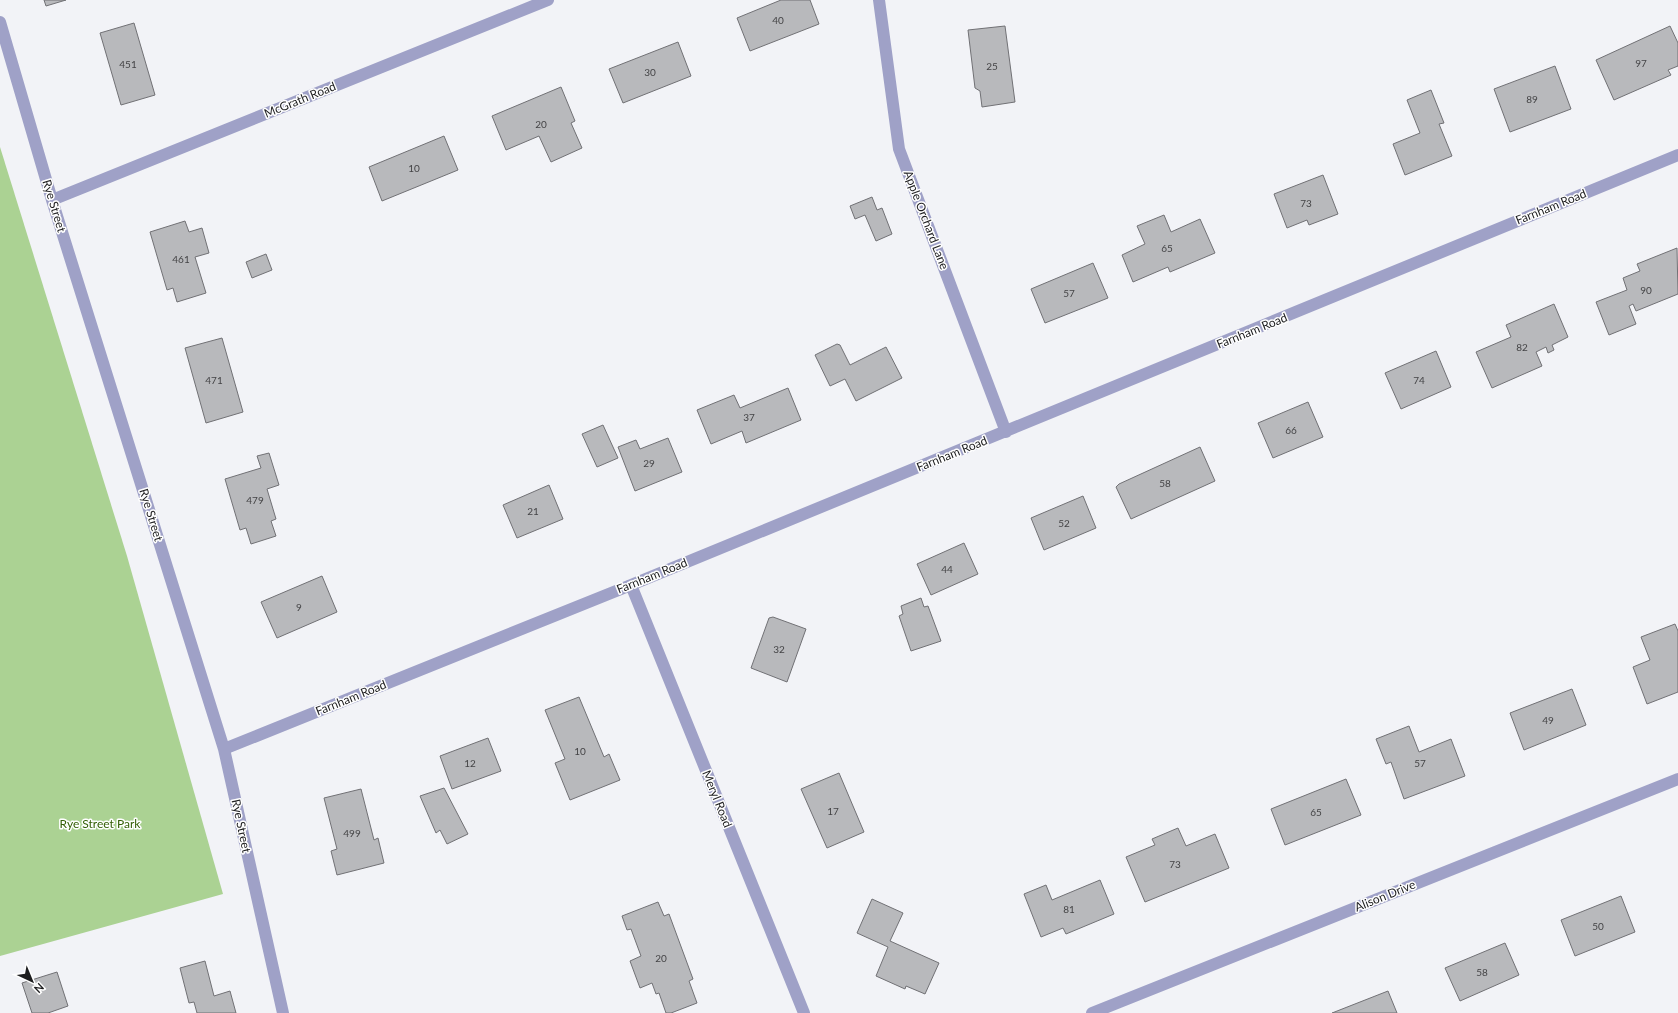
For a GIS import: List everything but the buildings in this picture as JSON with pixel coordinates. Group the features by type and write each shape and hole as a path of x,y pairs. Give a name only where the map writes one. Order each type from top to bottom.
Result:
{"street":[{"name":"McGrath Road","path":"52,200 548,0"},
{"name":"Apple Orchard Lane","path":"879,0 899,149 1006,432"},
{"name":"Rye Street","path":"0,22 52,200 224,749 283,1013"},
{"name":"Farnham Road","path":"224,749 1006,432 1678,155"},
{"name":"Meryl Road","path":"631,585 804,1013"},
{"name":"Alison Drive","path":"1092,1013 1678,779"}],"green space":[{"name":"Rye Street Park","path":"0,147 127,556 223,894 0,956"}]}
